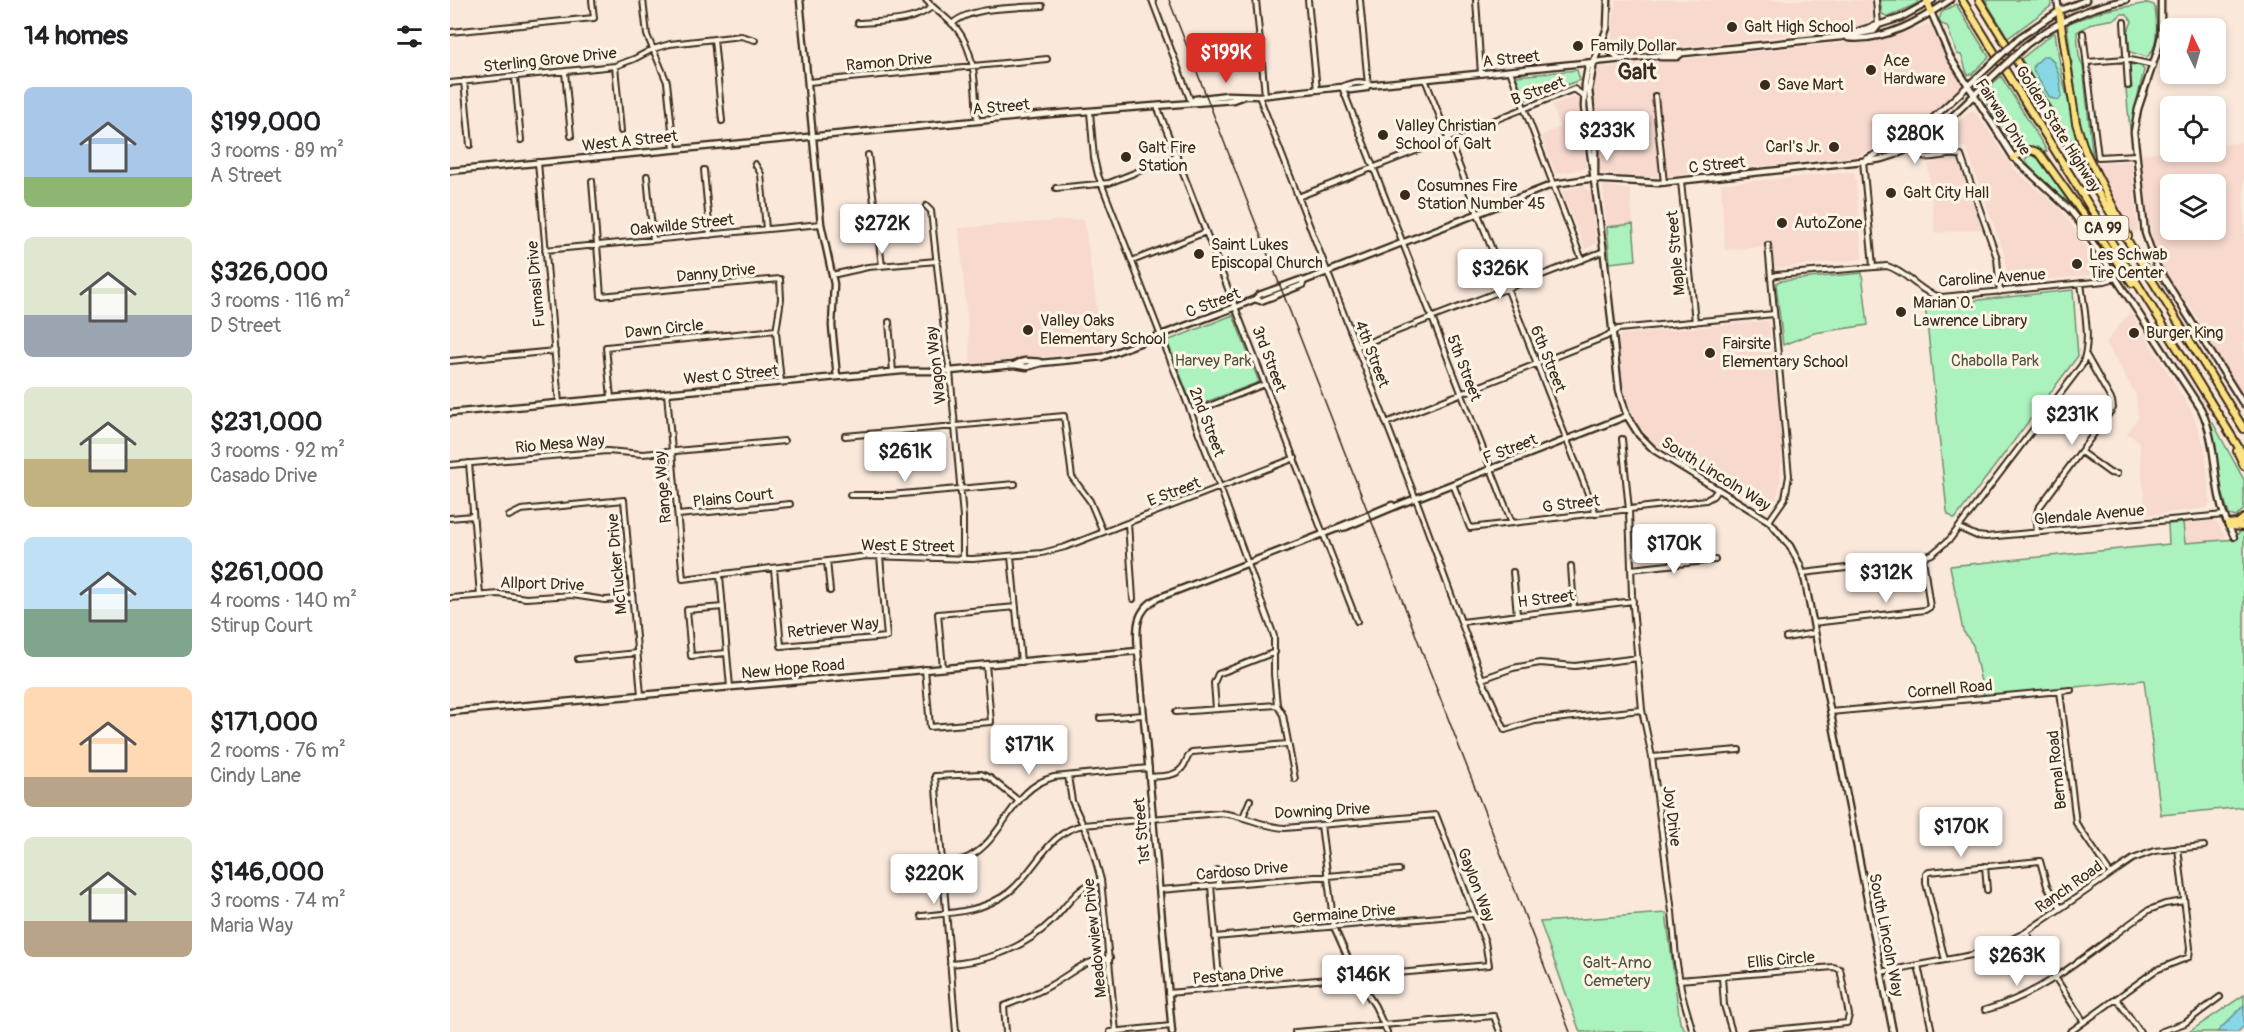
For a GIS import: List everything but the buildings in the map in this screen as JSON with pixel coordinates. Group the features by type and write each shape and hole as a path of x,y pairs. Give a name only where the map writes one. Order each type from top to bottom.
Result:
{"highway":[{"name":"Golden State Highway","path":"1962,0 2244,456"},
{"name":"Golden State Highway","path":"1979,0 2244,429"},
{"path":"1929,1 1931,12"},
{"path":"2059,11 2076,123 2085,151 2143,266"},
{"path":"2014,158 2028,150 2042,155 2157,317"},
{"path":"2228,429 2244,466"},
{"path":"2228,525 2244,518"},
{"path":"2228,525 2244,527"}],"street":[{"path":"450,32 594,18 592,0"},
{"path":"643,0 647,35 667,82 674,149"},
{"path":"800,0 821,224 835,294 832,326 837,377"},
{"path":"926,0 952,24 966,43 972,66 977,121"},
{"path":"1152,0 1191,102"},
{"path":"1256,0 1265,95"},
{"path":"1308,0 1317,90"},
{"path":"1360,0 1368,85"},
{"path":"1476,0 1481,74"},
{"path":"1594,62 1608,21 1608,0"},
{"path":"1876,0 1878,26"},
{"name":"A Street","path":"813,136 1157,106 1191,102 1195,99 1209,97 1258,96 1342,87 1348,84 1368,85 1841,37 1853,39 1881,34 1906,26 1950,0"},
{"path":"2057,0 2059,11"},
{"name":"C Street","path":"1863,161 1916,134 2020,37 2059,11 2086,0"},
{"name":"C Street","path":"1014,365 1029,360 1041,363 1110,356 1255,300 1259,295 1300,280 1304,281 1554,184 1595,179 1664,183 1878,161 1914,146 1942,126 2026,45 2060,22 2097,6 2126,0"},
{"path":"2161,0 2161,35 2135,124 2136,155 2145,233 2153,259 2244,405"},
{"name":"A Street","path":"1841,37 1899,18 1929,1"},
{"path":"952,24 974,12 1042,6"},
{"path":"858,23 910,18 932,7"},
{"name":"Fairway Drive","path":"1931,12 1950,57 2014,158 2070,210 2206,418 2212,438 2217,489 2234,537"},
{"path":"2124,22 2128,86"},
{"path":"2083,33 2098,158 2136,155"},
{"name":"Sterling Grove Drive","path":"450,83 615,66 670,44 741,36 754,40"},
{"path":"1604,38 1611,52 1622,60"},
{"path":"714,39 722,121"},
{"name":"Ramon Drive","path":"808,82 1047,59"},
{"path":"2087,62 2126,59 2153,65"},
{"name":"South Lincoln Way","path":"1594,62 1588,67 1584,96 1591,168 1595,179"},
{"name":"South Lincoln Way","path":"1594,62 1589,90 1595,145 1595,179 1618,390 1627,416 1639,435 1654,450 1769,521 1791,546 1803,573 1893,1032"},
{"path":"615,66 621,131"},
{"path":"1510,71 1582,260"},
{"path":"565,72 571,136"},
{"path":"515,77 521,140"},
{"name":"6th Street","path":"1425,79 1476,214 1596,513"},
{"path":"464,81 470,145"},
{"name":"5th Street","path":"1342,87 1512,523"},
{"name":"B Street","path":"1298,197 1574,89 1584,96"},
{"name":"4th Street","path":"1258,96 1415,498 1482,679 1505,730 1535,721 1642,710"},
{"path":"1655,96 1664,183"},
{"name":"3rd Street","path":"1157,106 1357,621"},
{"name":"2nd Street","path":"1090,112 1094,159 1102,183 1220,487 1274,636 1277,705 1282,715 1295,779"},
{"path":"1932,121 1930,126 1913,140 1914,146 1919,154 1927,158 1954,154 1961,156 1997,258 2000,292"},
{"name":"West A Street","path":"450,171 813,136"},
{"path":"867,155 882,266"},
{"path":"1056,188 1108,183 1177,156"},
{"path":"1863,161 1873,266"},
{"name":"Fumasi Drive","path":"538,162 559,403"},
{"path":"755,165 760,174 766,229"},
{"path":"704,170 710,235"},
{"path":"647,176 653,240"},
{"name":"Maple Street","path":"1681,181 1695,322"},
{"path":"592,182 597,246"},
{"name":"Wagon Way","path":"926,206 931,211 945,348 950,371 961,489 963,559"},
{"name":"Oakwilde Street","path":"545,250 821,224"},
{"path":"1132,261 1206,232"},
{"path":"1768,245 1789,476 1785,498 1769,521"},
{"name":"Danny Drive","path":"597,246 602,296 780,279 781,299 776,330 781,382"},
{"path":"1356,347 1604,251"},
{"path":"832,275 882,266 937,261"},
{"name":"Caroline Avenue","path":"1772,277 1873,266 1893,268 1927,292 1937,296 2000,292 2115,278"},
{"path":"1803,573 1923,558 1945,545 2079,370 2086,355 2087,339 2081,283"},
{"path":"1386,423 1537,364 1618,329 1774,314"},
{"path":"889,322 894,372"},
{"name":"Dawn Circle","path":"611,398 606,346 776,330"},
{"path":"450,361 555,351"},
{"path":"2037,532 2038,509 2113,408 2112,401 2086,355"},
{"name":"West C Street","path":"450,413 894,372 950,371 1014,365"},
{"path":"1191,413 1266,383"},
{"name":"Range Way","path":"667,393 683,579"},
{"path":"845,436 1064,416 1072,477 1090,501 1103,532"},
{"name":"F Street","path":"1137,628 1142,611 1152,601 1324,534 1344,523 1401,504 1627,416"},
{"name":"Joy Drive","path":"1623,439 1642,710 1652,757 1679,980 1693,1032"},
{"name":"Rio Mesa Way","path":"450,465 607,451 644,454 673,452 784,441"},
{"path":"2081,452 2110,473 2117,474"},
{"name":"E Street","path":"1128,523 1295,458"},
{"path":"469,463 480,595"},
{"path":"850,495 890,495 1015,484"},
{"name":"G Street","path":"1453,484 1470,528 1706,500 1718,489"},
{"name":"McTucker Drive","path":"509,516 521,510 624,500 641,695"},
{"name":"Plains Court","path":"678,515 790,504"},
{"name":"Glendale Avenue","path":"1959,528 1982,537 2224,514"},
{"path":"450,518 474,516"},
{"path":"1128,523 1133,598"},
{"name":"West E Street","path":"683,579 880,556 963,559 1011,556 1054,550 1128,523"},
{"name":"Retriever Way","path":"774,569 781,646 887,637 880,556"},
{"path":"1011,556 1021,662"},
{"path":"1813,623 1925,610 1930,607 1930,599 1923,558"},
{"path":"1631,569 1715,560"},
{"path":"826,561 830,591"},
{"path":"1571,566 1574,608"},
{"path":"1513,572 1517,614"},
{"path":"720,576 729,687"},
{"name":"Allport Drive","path":"450,598 499,594 534,598 572,595 605,600 632,598"},
{"name":"H Street","path":"1462,622 1633,601"},
{"path":"723,607 687,610 691,656 727,653"},
{"path":"943,668 938,614 1016,607"},
{"name":"1st Street","path":"1137,628 1172,1029"},
{"path":"1786,638 1815,633"},
{"name":"New Hope Road","path":"450,712 1138,651"},
{"path":"1216,709 1214,683 1218,674 1275,652"},
{"path":"578,659 637,653"},
{"path":"1482,679 1513,668 1540,663 1575,666 1638,658"},
{"path":"925,669 930,727 991,722 986,664"},
{"name":"Cornell Road","path":"1830,712 2071,690"},
{"name":"Bernal Road","path":"2060,691 2076,823 2110,873"},
{"path":"1176,712 1277,705"},
{"path":"1100,718 1144,715"},
{"path":"1149,777 1176,773 1181,770 1185,759 1192,752 1287,744"},
{"path":"1652,757 1739,750"},
{"path":"942,863 961,860 980,849 1027,792 1040,782 1054,777 1149,768"},
{"path":"956,1032 935,776 981,774 990,778 1019,801"},
{"name":"Meadowview Drive","path":"1068,776 1072,801 1095,854 1101,880 1116,1032"},
{"path":"1243,817 1250,800"},
{"name":"Downing Drive","path":"921,915 971,910 1000,898 1024,878 1057,837 1068,829 1083,825 1219,813 1243,817 1259,824 1276,827 1436,815"},
{"name":"Gaylon Way","path":"1436,815 1485,942 1489,965"},
{"path":"1321,825 1334,927 1356,976 1369,994 1387,1032"},
{"name":"Ranch Road","path":"1881,972 1984,951 2026,932 2110,873 2144,854 2204,846"},
{"path":"2070,1032 2156,970 2189,957 2190,948 2178,848"},
{"path":"1945,960 1926,883 1926,874 1932,871 2040,861 2047,886 2061,908"},
{"path":"1985,866 1987,890"},
{"path":"1218,870 1219,885"},
{"name":"Cardoso Drive","path":"1160,890 1399,870"},
{"path":"950,964 987,958 1022,944 1052,922 1081,888 1101,880"},
{"path":"1211,886 1220,988"},
{"path":"1985,1010 2022,997 2055,977 2149,910 2165,904 2184,901"},
{"name":"Germaine Drive","path":"1215,937 1475,914"},
{"path":"2026,932 2084,1022"},
{"path":"1006,1032 1004,1006 1041,991 1087,962 1110,958"},
{"name":"Pestana Drive","path":"1168,993 1489,965"},
{"path":"1918,965 1932,1032"},
{"name":"Ellis Circle","path":"1679,980 1833,967 1840,969 1850,1015 1847,1023 1750,1032"},
{"path":"1722,977 1724,1005 1732,1032"},
{"path":"2160,1032 2185,1023 2220,997"},
{"path":"2117,999 2140,1032"},
{"path":"1295,1032 1494,1016 1500,1032"},
{"path":"1110,1032 1172,1029"}],"shaded area":[{"name":"Galt High School","path":"1616,0 1871,0 1872,18 1867,24 1833,30 1622,54 1611,47"},
{"path":"1927,24 1935,29 1961,83 1961,88 1916,131 1892,144 1855,156 1666,176 1636,177 1602,173 1598,169 1592,84 1597,68 1853,42 1895,36"},
{"path":"1574,96 1579,99 1586,166 1583,169 1556,174 1541,136 1560,127 1552,105"},
{"path":"1971,111 1975,111 2014,169 2060,209 2103,270 2101,274 2012,283 2008,281 2004,253 1966,148 1956,145 1932,150 1924,148 1924,144"},
{"path":"2244,142 2244,397 2209,344 2196,315 2187,301 2183,300 2157,257 2150,230 2142,154 2160,151 2160,162 2226,162 2226,144"},
{"path":"1957,160 1982,229 1935,233 1928,164"},
{"path":"2131,162 2138,231 2132,233 2095,164"},
{"path":"1852,172 1855,174 1862,259 1774,268 1771,246 1725,250 1721,184"},
{"path":"1605,185 1630,190 1633,224 1607,227 1603,188"},
{"path":"1584,186 1591,194 1596,244 1585,249 1562,191"},
{"path":"1084,219 1103,351 971,364 959,228"},
{"path":"2130,312 2191,410 2205,448 2210,502 2207,508 2146,515 2139,442 2127,433 2138,418 2136,395 2106,342"},
{"path":"1769,322 1782,447 1780,484 1776,500 1771,506 1765,508 1660,448 1641,430 1628,408 1621,385 1617,340 1621,335"},
{"path":"2214,521 2218,523 2227,540 2185,543 2183,523"}],"green space":[{"path":"1880,0 1919,0 1916,4 1888,17 1882,14"},
{"path":"1985,0 2051,0 2051,6 2008,38"},
{"path":"2148,3 2154,5 2157,27 2154,47 2147,57 2130,52 2128,32 2132,21 2126,14 2121,14 2116,19 2093,23 2077,32 2093,159 2083,135 2078,112 2067,26 2069,23 2102,11"},
{"path":"1956,4 1989,57 1972,74 1968,75 1961,55 1957,54 1947,26 1941,24 1939,19 1942,12"},
{"path":"2055,33 2062,77 2080,145 2075,147 2021,59"},
{"path":"2129,64 2141,66 2144,70 2130,130 2126,89 2132,88"},
{"path":"1577,70 1580,80 1525,100 1516,76"},
{"path":"2001,76 2047,151 2043,152 2031,146 2012,147 2012,141 2002,131 1983,97 1985,91"},
{"path":"2030,155 2037,157 2081,219 2029,166 2025,159"},
{"path":"1633,224 1636,260 1610,263 1607,227"},
{"path":"1862,273 1868,325 1814,333 1783,345 1776,284 1779,281"},
{"name":"Chabolla Park","path":"2073,290 2078,356 1955,519 1947,511 1925,304"},
{"name":"Harvey Park","path":"1233,315 1259,382 1193,407 1167,341"},
{"path":"2213,423 2244,480 2244,509 2236,517 2229,515 2221,488 2211,424"},
{"path":"2183,523 2185,543 2237,539 2237,534 2244,530 2244,807 2161,815 2144,680 1984,696 1973,645 1963,631 1950,566 2169,544 2168,524"},
{"name":"Galt-Arno Cemetery","path":"1666,913 1680,1023 1687,1032 1580,1032 1540,922"},
{"path":"2244,995 2244,1009 2239,1032 2189,1032"}],"water":[{"path":"2044,56 2051,59 2057,69 2061,87 2059,100 2050,98 2033,70 2034,65"},
{"path":"2244,1005 2244,1026 2238,1032 2217,1032"}],"railway":[{"path":"1169,0 1570,1032"}],"place":[{"name":"Galt High School","path":"1732,27"},
{"name":"Family Dollar","path":"1578,46"},
{"name":"Ace Hardware","path":"1871,70"},
{"name":"Save Mart","path":"1765,85"},
{"name":"Valley Christian School of Galt","path":"1383,135"},
{"name":"Carl's Jr.","path":"1834,147"},
{"name":"Galt Fire Station","path":"1126,157"},
{"name":"Galt City Hall","path":"1891,193"},
{"name":"Cosumnes Fire Station Number 45","path":"1405,195"},
{"name":"AutoZone","path":"1782,223"},
{"name":"Saint Lukes Episcopal Church","path":"1199,254"},
{"name":"Les Schwab Tire Center","path":"2077,264"},
{"name":"Marian O. Lawrence Library","path":"1901,312"},
{"name":"Valley Oaks Elementary School","path":"1028,330"},
{"name":"Burger King","path":"2134,333"},
{"name":"Fairsite Elementary School","path":"1710,353"}],"district":[{"name":"Galt","path":"1637,72"}]}
